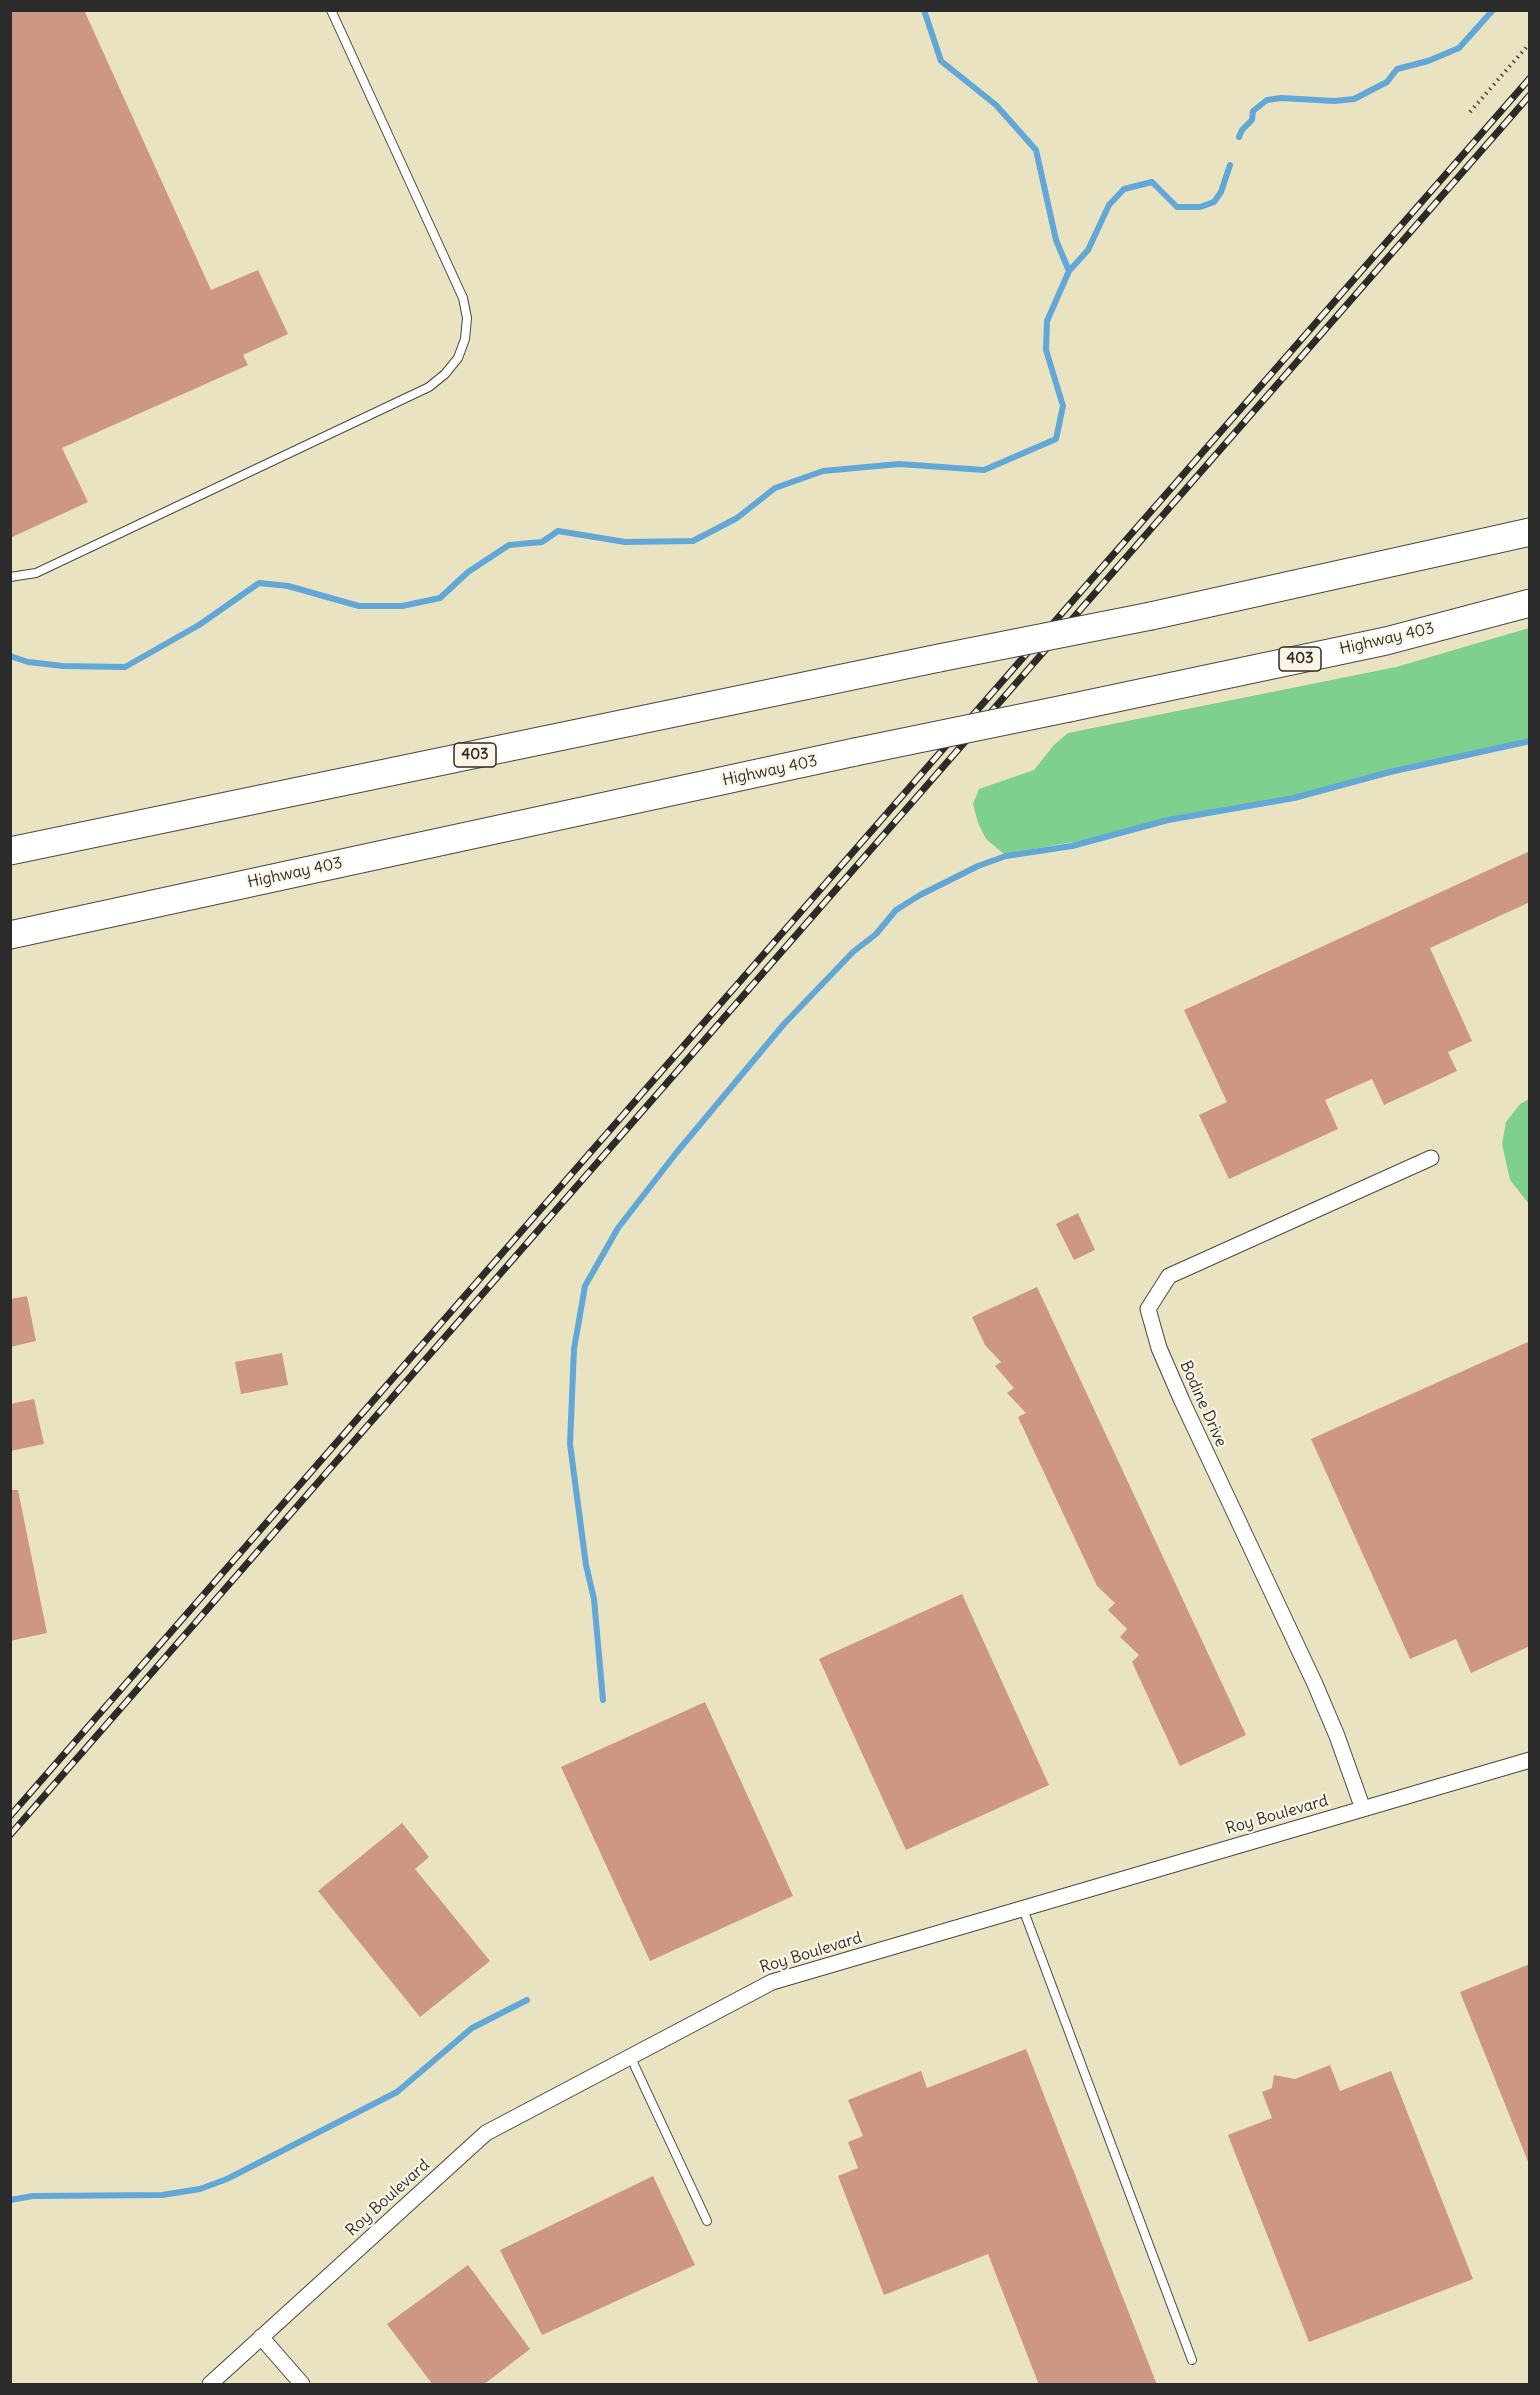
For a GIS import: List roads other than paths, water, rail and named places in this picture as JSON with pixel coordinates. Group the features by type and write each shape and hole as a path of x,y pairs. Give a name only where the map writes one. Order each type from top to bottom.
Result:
{"highway":[{"name":"403","path":"10,850 1151,616 1530,532"},
{"name":"Highway 403","path":"10,935 855,752 1386,641 1530,603"}],"street":[{"name":"Bodine Drive","path":"1363,1809 1324,1704 1182,1401 1159,1348 1148,1309 1169,1276 1431,1158"},
{"name":"Roy Boulevard","path":"210,2385 486,2133 772,1982 1530,1760"},
{"path":"261,2337 302,2385"}],"lane":[{"path":"10,577 36,573 429,387 446,374 458,358 465,339 467,318 463,298 331,10"},
{"path":"1023,1909 1192,2360"},
{"path":"630,2056 707,2221"}],"waterway":[{"path":"924,10 941,61 996,105 1036,150 1056,240 1069,271"},
{"path":"1239,137 1242,130 1252,120 1253,111 1267,100 1281,98 1334,101 1354,99 1387,82 1397,69 1428,61 1459,48 1493,10"},
{"path":"10,656 28,662 63,666 125,667 199,625 259,583 288,586 359,606 402,606 440,598 468,572 509,545 542,542 558,531 625,542 693,541 737,518 775,488 823,471 899,464 984,470 1056,439 1063,406 1046,350 1047,321 1069,271 1088,250 1109,205 1124,189 1152,182 1177,207 1200,207 1214,202 1221,192 1230,165"},
{"path":"603,1700 594,1599 586,1565 570,1444 574,1349 585,1286 618,1228 677,1152 784,1024 853,952 876,934 896,910 920,895 978,866 1006,856 1072,846 1168,820 1294,798 1390,772 1530,741"},
{"path":"10,2200 33,2196 162,2195 200,2189 227,2179 397,2092 472,2028 527,2000"}],"railway":[{"path":"10,1816 1530,78"},
{"path":"10,1835 1530,95"}]}
